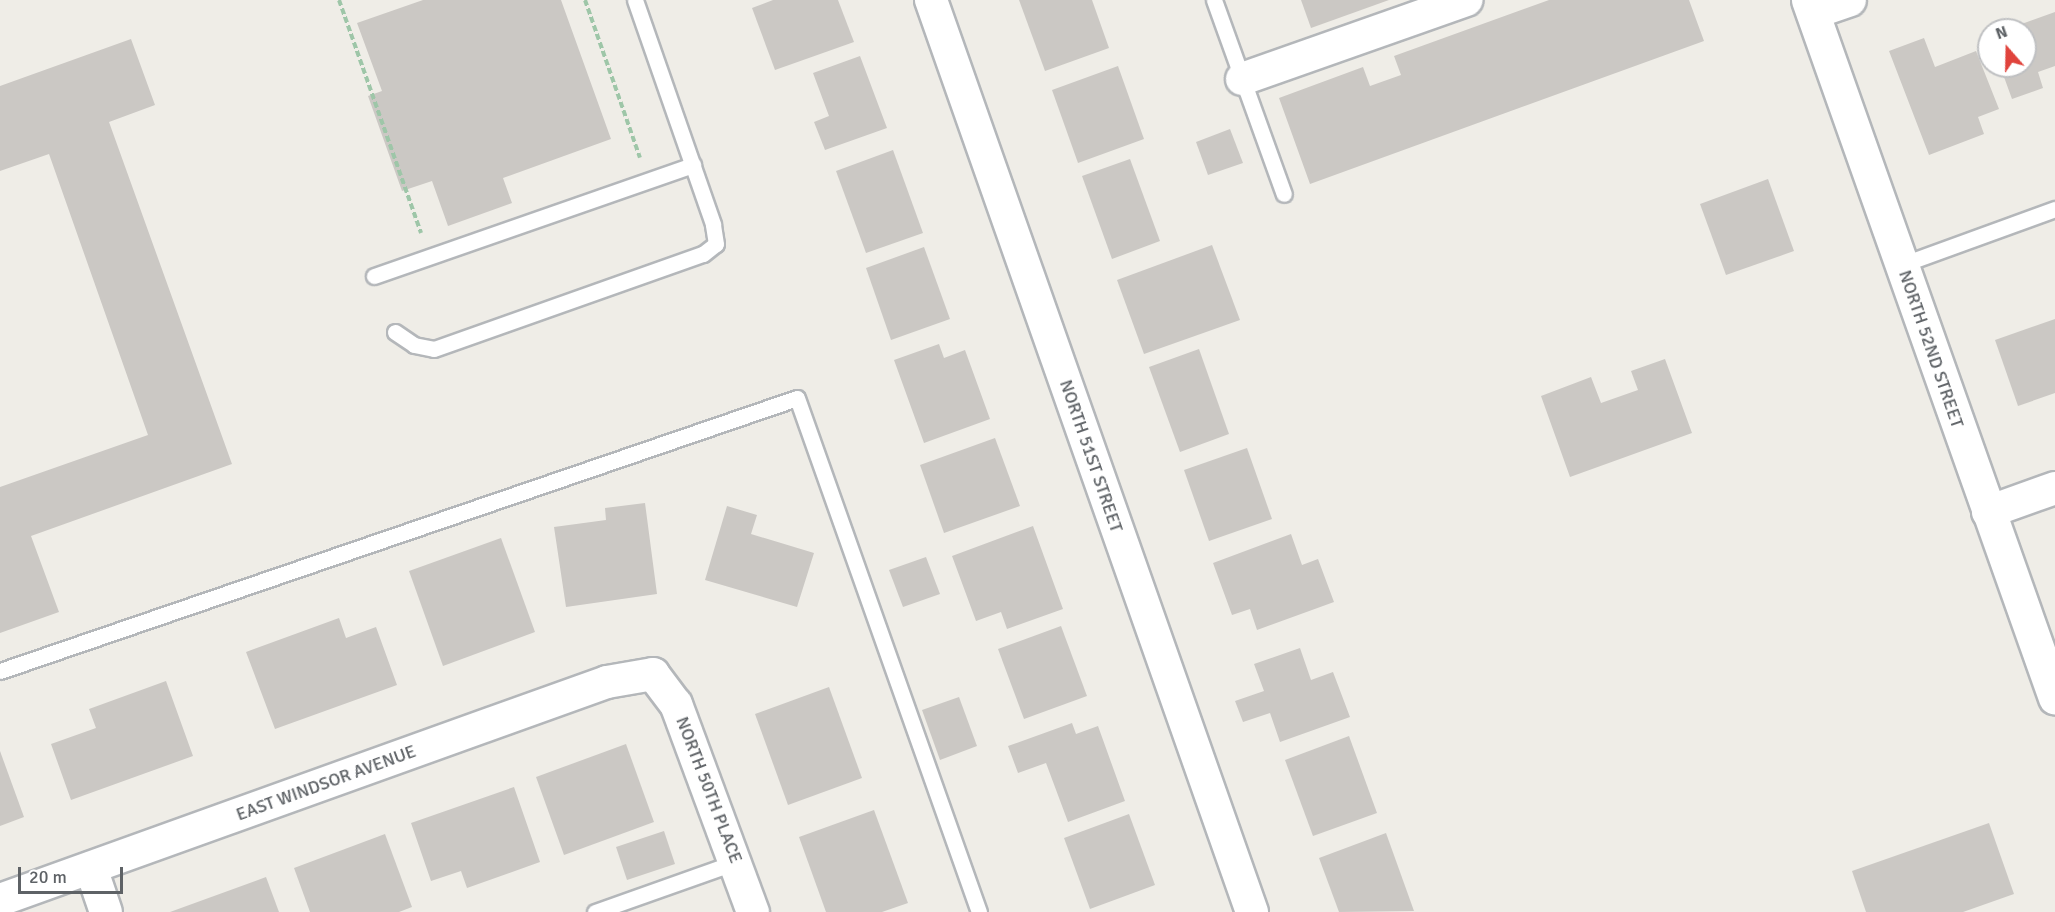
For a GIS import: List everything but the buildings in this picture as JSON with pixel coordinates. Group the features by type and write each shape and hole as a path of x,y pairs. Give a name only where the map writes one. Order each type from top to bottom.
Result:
{"main road":[{"name":"NORTH 52ND STREET","path":"1810,7 2055,698"}],"street":[{"name":"NORTH 51ST STREET","path":"931,0 1252,912"},
{"path":"1242,79 1466,0"},
{"path":"1810,7 1850,0"},
{"path":"1988,512 2055,488"},
{"name":"NORTH 50TH PLACE","path":"653,674 676,704 753,912"},
{"name":"EAST WINDSOR AVENUE","path":"0,900 608,682 653,674"},
{"path":"91,867 106,912"}],"lane":[{"path":"395,332 414,345 434,349 703,254 716,244 715,234 693,165 635,0"},
{"path":"1214,0 1284,194"},
{"path":"374,276 693,165"},
{"path":"1901,265 2055,209"},
{"path":"0,671 797,398 979,912"},
{"path":"595,912 736,861"}],"path":[{"path":"339,0 429,256"},
{"path":"585,0 648,181"}]}
